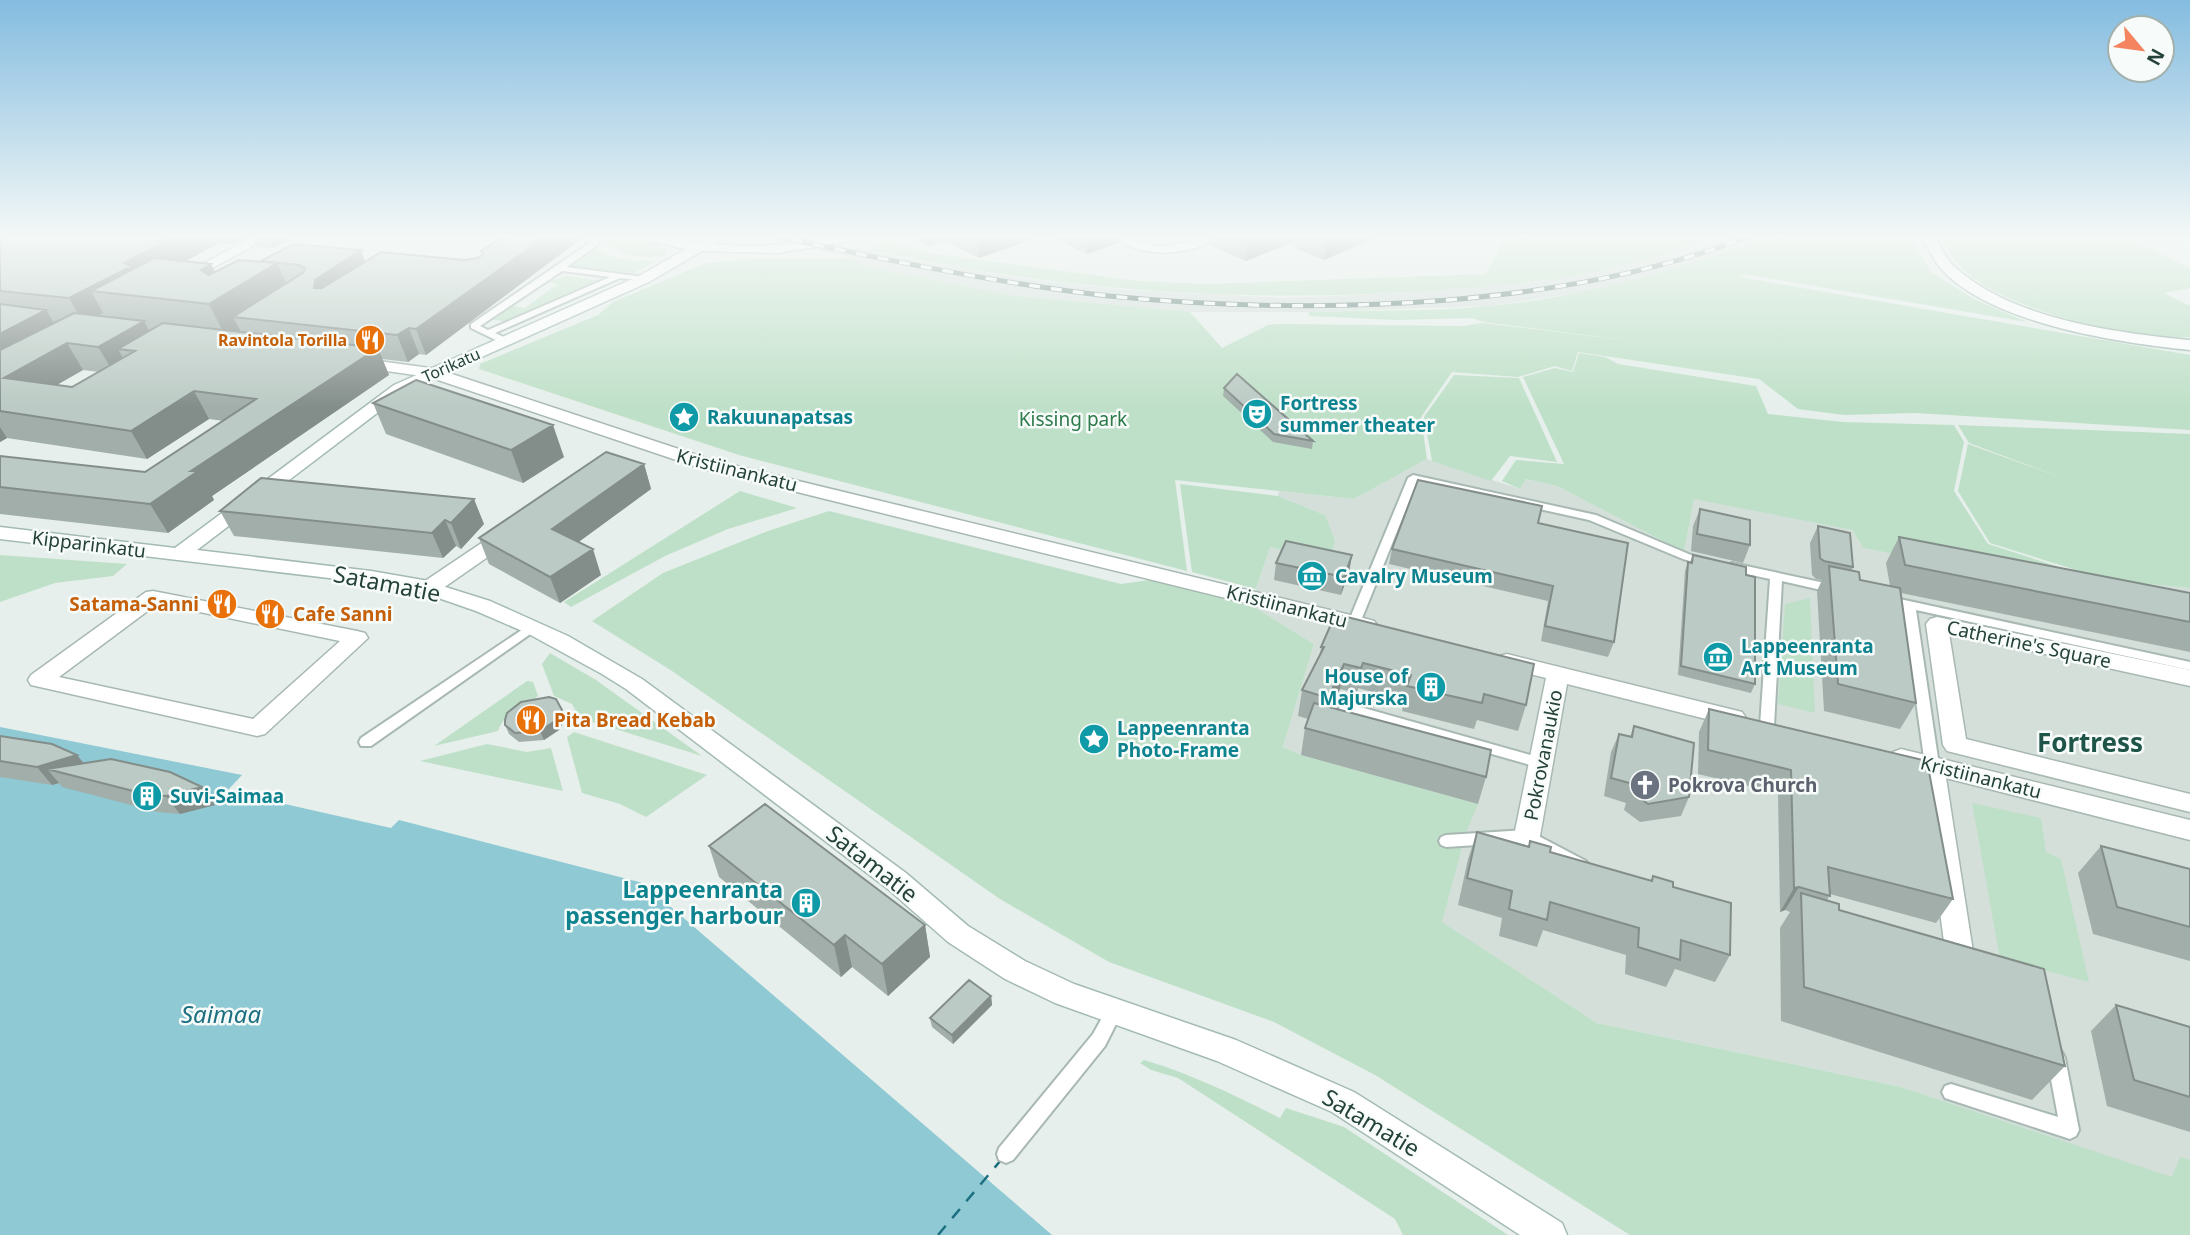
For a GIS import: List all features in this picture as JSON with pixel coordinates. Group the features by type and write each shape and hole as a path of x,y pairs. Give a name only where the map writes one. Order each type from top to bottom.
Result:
{"street":[{"name":"Torikatu","path":"178,555 400,388 613,293"},
{"path":"1986,293 2023,310 2106,334 2190,345"},
{"name":"Kristiinankatu","path":"339,361 432,372 706,464 1393,633"},
{"path":"621,457 640,444"},
{"path":"429,588 523,523"},
{"name":"Kipparinkatu","path":"0,533 178,555"},
{"name":"Satamatie","path":"178,555 371,577 429,588 531,627 600,662 634,684 897,881 958,934 1015,970 1065,994 1225,1050 1343,1102 1550,1235"},
{"path":"153,597 357,638 257,728 39,680 153,597"},
{"name":"Catherine's Square","path":"2190,678 1937,624 1955,745 2190,803"},
{"path":"1482,655 1792,732"},
{"name":"Pokrovanaukio","path":"1527,836 1558,674"},
{"name":"Kristiinankatu","path":"1881,753 2190,830"},
{"path":"1932,765 1962,972"}],"lane":[{"path":"505,341 474,326 523,293"},
{"path":"488,332 580,293"},
{"path":"1354,623 1413,478 1592,517 1687,557 1842,591"},
{"path":"1767,726 1776,576"},
{"path":"1869,597 2190,666"},
{"path":"1909,605 1932,765"},
{"path":"366,742 531,627"},
{"path":"1346,708 1541,763"},
{"path":"1446,841 1527,836 1602,873"},
{"path":"1006,1154 1099,1040 1114,1012"},
{"path":"1951,1091 2070,1130 2051,1035"}],"shaded area":[{"path":"997,293 1178,293 1280,298 1396,293 1580,293 1489,306 1308,312 1190,312"},
{"path":"1427,459 1520,489 1526,479 1557,486 1684,552 1694,498 1852,530 1863,548 2109,596 2108,580 2190,588 2190,1160 2180,1158 2172,1178 1901,1087 1597,1023 1441,922 1477,804 1301,755 1283,747 1314,644 1251,605 1270,547 1329,562 1325,515 1278,496 1279,491 1354,499"}],"green space":[{"path":"546,293 572,293 505,321 493,320 513,306 525,308"},
{"name":"Kissing park","path":"635,293 997,293 1190,312 1222,348 1268,325 1280,324 1463,326 1482,323 1648,343 1483,322 1472,318 1395,320 1310,316 1308,312 1466,308 1579,293 1829,293 2190,355 2190,430 1916,413 1844,415 1798,409 1759,379 1578,352 1572,371 1555,366 1518,377 1452,372 1421,417 1427,459 1354,499 1175,480 1187,571 739,455 479,369 480,364 598,315 613,302"},
{"path":"1190,293 1393,293 1283,296"},
{"name":"Kissing park","path":"1854,293 1964,293 2027,322"},
{"path":"1998,293 2166,293 2190,306 2190,337 2154,337 2122,333 2050,314"},
{"path":"1579,353 1605,357 1618,364 1756,386 1768,414 1843,422 1954,425 1964,442 1954,491 1988,544 2106,582 2109,596 1863,548 1852,530 1694,499 1684,552 1557,486 1526,479 1520,489 1502,481 1516,460 1564,464 1523,377 1555,368 1573,372"},
{"path":"1454,375 1519,378 1557,462 1510,456 1491,481 1432,461 1424,417"},
{"path":"1958,425 2190,434 2190,588 2108,580 1990,543 1958,491 1968,444 2068,480 1969,443"},
{"path":"1180,484 1278,496 1325,515 1335,541 1329,562 1270,547 1256,589 1192,572"},
{"path":"740,491 797,508 728,529 665,556 571,607 564,602"},
{"path":"829,511 1121,584 1157,579 1251,605 1314,644 1283,747 1301,755 1478,804 1466,833 1442,922 1597,1023 1901,1087 2172,1177 2180,1157 2190,1160 2190,1235 1630,1235 1375,1075 1274,1022 1109,962 1000,899 672,671 592,621 663,573 768,531"},
{"path":"0,555 127,564 113,576 55,583 0,602"},
{"path":"1810,598 1815,713 1778,704 1785,604"},
{"path":"550,653 596,680 702,756 580,718 572,704 554,696 542,664"},
{"path":"527,681 533,682 538,696 507,716 498,731 434,746"},
{"path":"574,732 707,775 646,817 620,804 582,793 567,737"},
{"path":"487,744 527,752 551,748 563,791 420,761"},
{"path":"1972,803 2041,818 2046,852 2061,859 2089,982 2000,959"},
{"path":"1144,1060 1197,1079 1280,1118 1286,1108 1344,1127 1508,1235 1403,1235 1395,1219 1178,1078 1151,1070 1140,1063"}],"water":[{"name":"Saimaa","path":"0,727 242,775 227,791 391,828 399,820 643,883 1052,1235 0,1235"}],"building":[{"path":"16,293 80,293 69,298"},
{"path":"106,293 228,293 209,304"},
{"path":"271,293 467,293 416,329 409,328 397,335 233,317"},
{"path":"0,304 46,310 0,334"},
{"path":"74,313 144,321 98,347 67,343 4,378 72,387 135,351 118,349 163,323 378,348 191,471 198,471 150,504 0,487 0,456 145,472 256,399 194,391 131,431 0,411 0,350"},
{"path":"1237,374 1313,441 1274,434 1224,388"},
{"path":"416,380 553,425 511,450 373,403"},
{"path":"606,452 644,464 552,529 593,549 550,577 479,538"},
{"path":"261,478 474,499 451,523 445,520 432,533 220,511"},
{"path":"1418,480 1542,506 1538,523 1628,543 1614,642 1545,626 1553,586 1392,549"},
{"path":"1700,509 1750,520 1750,545 1697,534"},
{"path":"1818,526 1850,533 1853,567 1820,558"},
{"path":"1899,537 2190,593 2190,622 1905,565"},
{"path":"1286,541 1352,555 1344,577 1276,563"},
{"path":"1693,555 1746,567 1746,575 1755,577 1755,684 1681,666 1688,562 1692,563"},
{"path":"1829,566 1859,572 1860,580 1900,588 1916,703 1838,684"},
{"path":"1343,616 1534,664 1526,705 1484,694 1482,703 1407,686 1411,675 1363,663 1361,668 1344,664 1328,698 1302,690 1324,647 1321,647 1332,622 1340,624"},
{"path":"549,697 556,699 562,710 555,721 540,731 515,733 505,725 507,713 521,702"},
{"path":"1314,703 1491,750 1486,777 1305,728"},
{"path":"1709,709 1927,761 1953,899 1828,867 1830,896 1794,888 1791,770 1708,750"},
{"path":"1634,726 1694,743 1689,797 1648,804 1632,792 1633,784 1611,778 1619,734 1632,737"},
{"path":"0,736 52,744 77,755 37,767 0,761"},
{"path":"111,759 170,772 202,787 166,796 145,794 47,769"},
{"path":"765,804 925,925 882,964 845,935 834,945 709,846"},
{"path":"1477,832 1529,847 1530,841 1551,847 1550,852 1652,881 1653,876 1673,882 1673,887 1731,903 1730,955 1681,940 1680,960 1638,947 1639,928 1550,902 1547,920 1509,909 1512,891 1467,878"},
{"path":"2101,846 2190,869 2190,927 2117,907"},
{"path":"1801,893 1839,904 1839,910 2044,969 2065,1066 1804,987"},
{"path":"969,980 991,996 952,1035 930,1018"},
{"path":"2116,1005 2190,1027 2190,1097 2134,1080"}],"ferry route":[{"path":"938,1235 1001,1160"}],"railway":[{"path":"1080,293 1194,303 1278,306 1406,303 1512,293"}],"place":[{"name":"Ravintola Torilla","path":"370,340"},
{"name":"Fortress summer theater","path":"1257,414"},
{"name":"Rakuunapatsas","path":"684,417"},
{"name":"Cavalry Museum","path":"1312,576"},
{"name":"Satama-Sanni","path":"222,604"},
{"name":"Cafe Sanni","path":"270,614"},
{"name":"Lappeenranta Art Museum","path":"1718,657"},
{"name":"House of Majurska","path":"1431,687"},
{"name":"Pita Bread Kebab","path":"531,720"},
{"name":"Lappeenranta Photo-Frame","path":"1094,739"},
{"name":"Pokrova Church","path":"1645,785"},
{"name":"Suvi-Saimaa","path":"147,796"},
{"name":"Lappeenranta passenger harbour","path":"806,903"}],"district":[{"name":"Fortress","path":"2090,743"}]}
